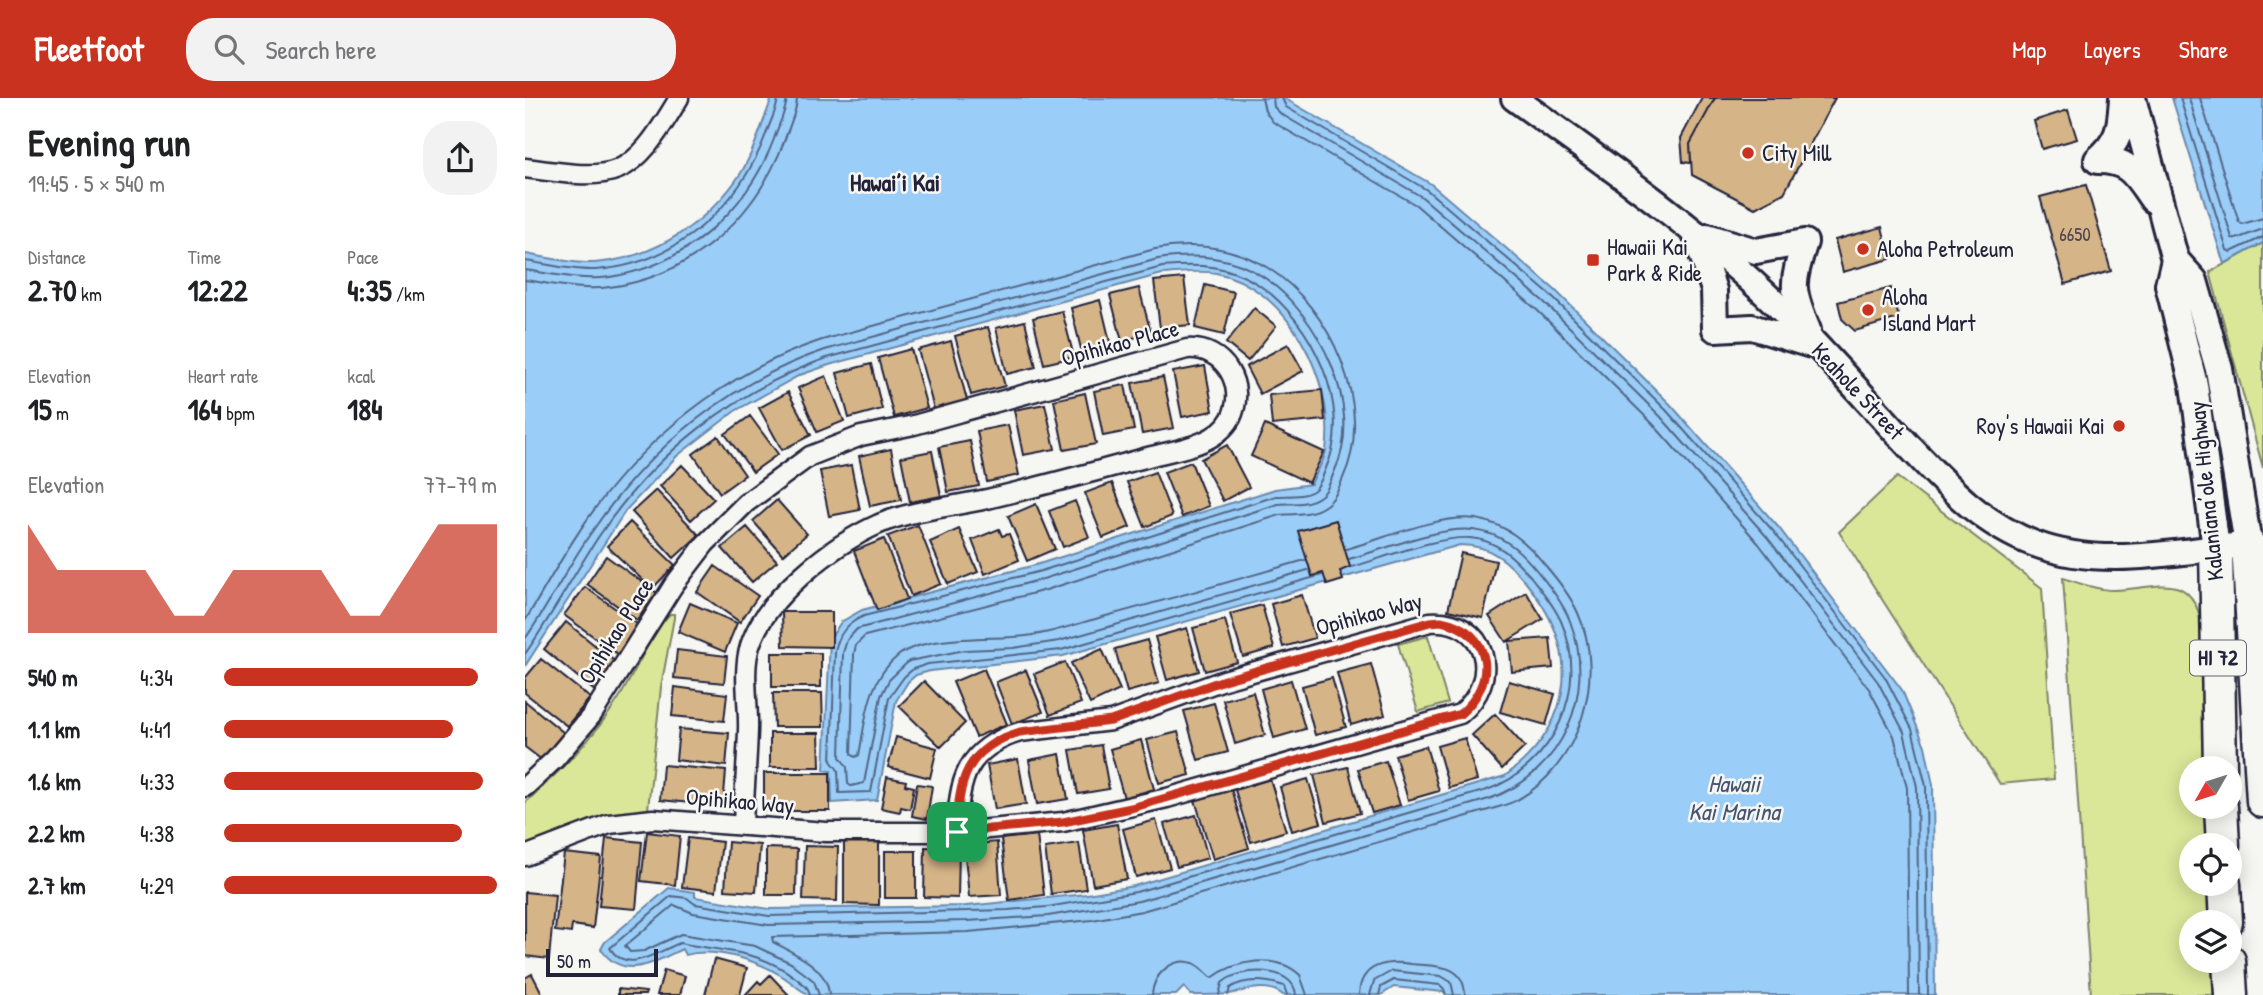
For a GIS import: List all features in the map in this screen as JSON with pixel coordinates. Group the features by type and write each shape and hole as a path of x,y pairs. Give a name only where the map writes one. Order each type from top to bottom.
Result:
{"highway":[{"name":"Kalaniana’ole Highway","path":"2248,544 2263,801"},
{"name":"Kalaniana’ole Highway","path":"2216,548 2220,756"},
{"path":"2230,973 2231,995"}],"main road":[{"name":"Keahole Street","path":"1514,98 1694,231 1782,310 1959,498 1988,521 2012,534 2054,550 2090,557 2113,558 2248,544"},
{"path":"2123,98 2121,125 2113,147 2098,160 2114,160 2125,164 2162,211"},
{"name":"Kalaniana’ole Highway","path":"2132,98 2175,260 2194,281 2219,369 2248,544"},
{"path":"1694,231 1756,251 1805,242 1796,271 1795,297 1815,346"},
{"path":"1694,231 1714,290 1715,329 1752,327 1815,346"},
{"name":"Kalaniana’ole Highway","path":"2175,260 2169,285 2194,385 2216,548"}],"street":[{"path":"525,168 593,176 627,165 648,147 679,98"},
{"name":"Opihikao Place","path":"525,787 555,759 592,715 673,586 705,544 746,503 810,456 861,436 914,425 1187,349 1205,351 1223,361 1234,378 1237,398 1229,422 1207,440 1071,478 890,520 846,542 785,592 762,620 749,648 743,826"},
{"name":"Opihikao Way","path":"525,856 591,829 626,821 674,819 805,832 957,832 1030,826 1119,810 1460,714 1479,695 1485,673 1482,652 1469,633 1459,627 1441,621 1430,622 1224,680 1111,721 1006,736 983,750 965,774 957,806 957,832"}],"green space":[{"path":"2263,243 2263,468 2210,272"},
{"path":"1897,477 2042,588 2054,779 2000,784 1839,532"},
{"path":"2063,578 2106,590 2176,587 2186,592 2194,602 2200,617 2206,756 2179,756 2179,819 2207,819 2208,833 2179,833 2179,896 2210,896 2211,910 2179,910 2179,973 2213,973 2214,995 2091,995"},
{"path":"670,614 674,614 674,618 661,687 648,809 590,820 525,848 525,803 564,766 599,727"},
{"path":"1428,636 1448,703 1418,712 1398,644"}],"water":[{"name":"Hawaii Kai Marina","path":"772,98 1284,98 1431,184 1555,290 1671,405 1779,528 1902,690 1925,746 1933,785 1935,995 1447,995 1443,992 1394,987 1381,995 1283,995 1264,988 1230,994 1191,995 1184,987 1176,995 810,995 772,970 748,960 722,954 685,955 682,949 650,963 629,967 610,959 601,949 605,942 669,888 695,892 695,897 769,909 966,906 1087,894 1134,886 1505,776 1528,756 1546,733 1557,710 1563,686 1563,660 1557,635 1545,609 1527,584 1513,568 1490,551 1460,545 1063,656 930,671 916,675 896,701 877,800 832,803 831,771 824,770 830,639 841,622 862,610 1039,564 1275,489 1311,484 1325,454 1327,423 1323,395 1301,341 1285,317 1265,297 1242,282 1216,273 1203,272 1162,274 829,365 800,375 735,411 677,456 626,510 525,666 525,254 594,263 638,254 678,235 713,207 741,173"},
{"path":"2172,98 2263,98 2263,243 2224,264"}],"building":[{"path":"1702,98 1715,98 1690,144 1691,163 1683,162 1681,138"},
{"name":"City Mill","path":"1715,98 1835,98 1784,193 1755,208 1692,175 1690,144"},
{"path":"2068,110 2077,139 2042,149 2034,121"},
{"path":"2086,185 2111,271 2065,284 2040,197"},
{"name":"Aloha Petroleum","path":"1882,227 1890,259 1843,272 1835,240"},
{"path":"1184,278 1190,325 1160,328 1154,281"},
{"path":"1205,285 1234,292 1224,335 1195,328"},
{"path":"1139,288 1151,333 1122,341 1110,295"},
{"name":"Aloha Island Mart","path":"1891,288 1899,318 1855,331 1842,319 1838,302"},
{"path":"1100,300 1111,346 1082,353 1071,308"},
{"path":"1254,308 1276,326 1248,361 1226,343"},
{"path":"1062,311 1074,357 1044,364 1033,318"},
{"path":"1025,321 1036,367 1007,374 996,328"},
{"path":"988,327 1005,386 971,395 955,336"},
{"path":"951,341 967,400 934,409 918,350"},
{"path":"1288,344 1303,371 1260,394 1246,367"},
{"path":"911,349 927,408 894,417 878,358"},
{"path":"871,364 882,409 849,418 837,373"},
{"path":"1205,366 1213,411 1182,417 1173,372"},
{"path":"826,376 844,421 817,432 798,388"},
{"path":"1163,377 1174,428 1142,434 1132,383"},
{"path":"1125,385 1134,430 1103,436 1094,391"},
{"path":"1322,390 1325,420 1272,425 1269,395"},
{"path":"788,392 811,435 782,450 759,408"},
{"path":"1085,393 1096,444 1064,450 1054,400"},
{"path":"1045,404 1055,449 1023,455 1014,410"},
{"path":"750,416 778,454 753,472 725,434"},
{"path":"1008,425 1019,475 987,482 977,431"},
{"path":"1265,425 1324,452 1309,483 1251,456"},
{"path":"718,436 745,475 720,493 693,454"},
{"path":"970,441 979,486 948,492 939,447"},
{"path":"1227,445 1249,487 1223,501 1201,459"},
{"path":"891,449 901,500 870,506 859,456"},
{"path":"932,451 941,496 910,502 901,457"},
{"path":"1191,462 1209,506 1182,517 1164,472"},
{"path":"682,465 714,499 691,520 660,486"},
{"path":"851,465 860,510 829,516 820,471"},
{"path":"1155,472 1172,516 1145,527 1127,482"},
{"path":"1112,483 1130,527 1103,538 1085,493"},
{"path":"656,490 699,535 674,558 632,512"},
{"path":"777,500 807,534 783,555 753,521"},
{"path":"1075,501 1089,537 1063,547 1049,511"},
{"path":"1036,504 1055,549 1027,561 1008,516"},
{"path":"1336,520 1350,567 1340,571 1343,580 1327,585 1323,573 1312,576 1298,531"},
{"path":"630,522 675,565 652,589 607,546"},
{"path":"918,525 941,584 911,596 888,536"},
{"path":"747,527 777,561 752,582 722,548"},
{"path":"959,529 978,572 948,584 930,542"},
{"path":"999,529 1002,536 1009,534 1019,560 985,574 972,540"},
{"path":"884,539 907,599 877,610 854,551"},
{"path":"1461,553 1496,561 1483,618 1448,610"},
{"path":"606,556 657,593 637,620 587,584"},
{"path":"715,566 758,596 740,622 697,592"},
{"path":"585,587 640,626 619,655 564,615"},
{"path":"1526,592 1543,619 1506,642 1489,616"},
{"path":"1302,595 1315,638 1283,647 1271,604"},
{"path":"690,603 737,623 725,652 678,632"},
{"path":"1262,605 1274,648 1243,657 1230,614"},
{"path":"782,612 832,612 832,647 783,646"},
{"path":"1225,620 1237,662 1205,671 1193,628"},
{"path":"566,622 618,664 596,692 544,649"},
{"path":"1187,628 1199,671 1167,680 1155,637"},
{"path":"1550,638 1553,668 1512,672 1509,641"},
{"path":"1147,640 1159,683 1127,692 1115,649"},
{"path":"1102,649 1120,690 1090,704 1071,663"},
{"path":"677,650 727,656 724,683 674,678"},
{"path":"772,653 821,653 821,687 772,687"},
{"path":"541,659 590,698 567,726 525,693 525,678"},
{"path":"1065,662 1081,703 1050,715 1034,674"},
{"path":"1371,664 1385,715 1351,725 1337,673"},
{"path":"984,669 1007,724 976,737 953,682"},
{"path":"1026,670 1043,712 1012,724 996,682"},
{"path":"1332,678 1346,727 1315,735 1302,686"},
{"path":"1291,680 1305,729 1274,738 1261,689"},
{"path":"924,681 965,723 941,747 899,706"},
{"path":"1509,681 1555,694 1546,725 1500,712"},
{"path":"675,687 727,694 724,721 672,716"},
{"path":"1253,692 1265,735 1235,744 1223,700"},
{"path":"773,693 822,693 823,727 774,727"},
{"path":"525,701 564,733 542,760 525,747"},
{"path":"1214,703 1228,752 1198,760 1184,711"},
{"path":"1495,714 1525,747 1502,769 1472,735"},
{"path":"679,729 729,733 726,766 676,760"},
{"path":"1178,732 1190,775 1159,783 1147,740"},
{"path":"770,733 819,733 820,767 770,767"},
{"path":"896,737 937,748 930,778 888,767"},
{"path":"1465,738 1477,780 1449,788 1437,746"},
{"path":"1141,740 1154,789 1124,798 1110,749"},
{"path":"1101,745 1109,789 1078,794 1070,750"},
{"path":"1426,746 1439,791 1408,800 1395,755"},
{"path":"1060,754 1068,799 1037,804 1029,760"},
{"path":"1018,759 1026,804 995,809 987,765"},
{"path":"1386,761 1400,805 1372,813 1358,769"},
{"path":"663,765 726,771 723,806 660,800"},
{"path":"1348,767 1360,813 1326,822 1314,775"},
{"path":"764,773 830,773 830,811 764,811"},
{"path":"887,777 906,781 905,785 914,787 910,809 901,807 900,812 881,808"},
{"path":"1270,779 1286,831 1251,842 1235,790"},
{"path":"1308,779 1321,823 1292,831 1280,787"},
{"path":"917,784 932,786 927,819 912,816"},
{"path":"1231,789 1249,848 1213,859 1195,800"},
{"path":"1196,815 1208,858 1177,867 1164,824"},
{"path":"1156,820 1170,868 1136,877 1123,829"},
{"path":"1117,824 1127,879 1093,885 1083,830"},
{"path":"647,832 680,836 675,885 641,881"},
{"path":"1037,835 1044,895 1009,900 1001,839"},
{"path":"606,838 642,842 636,909 599,906"},
{"path":"688,838 722,842 716,891 682,887"},
{"path":"728,842 760,845 756,892 725,890"},
{"path":"844,842 879,842 879,905 844,904"},
{"path":"997,842 1001,895 969,897 964,845"},
{"path":"1079,843 1086,889 1051,894 1045,848"},
{"path":"805,846 838,847 837,901 803,900"},
{"path":"925,847 959,848 958,898 924,897"},
{"path":"766,848 797,849 796,895 766,895"},
{"path":"885,851 916,851 916,898 885,898"},
{"path":"564,853 601,857 593,928 572,925 571,933 555,931"},
{"path":"525,892 555,895 549,959 525,956"},
{"path":"714,959 747,968 740,995 705,995"},
{"path":"664,970 685,976 680,995 657,995"},
{"path":"532,974 543,995 525,995 525,978"},
{"path":"770,975 789,995 745,995 758,981 761,984"},
{"path":"618,989 646,992 645,995 618,995"}],"place":[{"name":"City Mill","path":"1748,153"},
{"name":"Aloha Petroleum","path":"1863,249"},
{"name":"Hawaii Kai Park & Ride","path":"1593,260"},
{"name":"Aloha Island Mart","path":"1868,310"},
{"name":"Roy's Hawaii Kai","path":"2119,426"}],"district":[{"name":"Hawai’i Kai","path":"895,183"}],"route":[{"path":"1441,621 1459,627 1469,633 1482,652 1485,663 1483,685 1479,695 1460,714 1131,808 1063,822 957,832 957,806 965,774 983,750 1006,736 1111,721 1224,680 1430,622 1441,621"}]}
